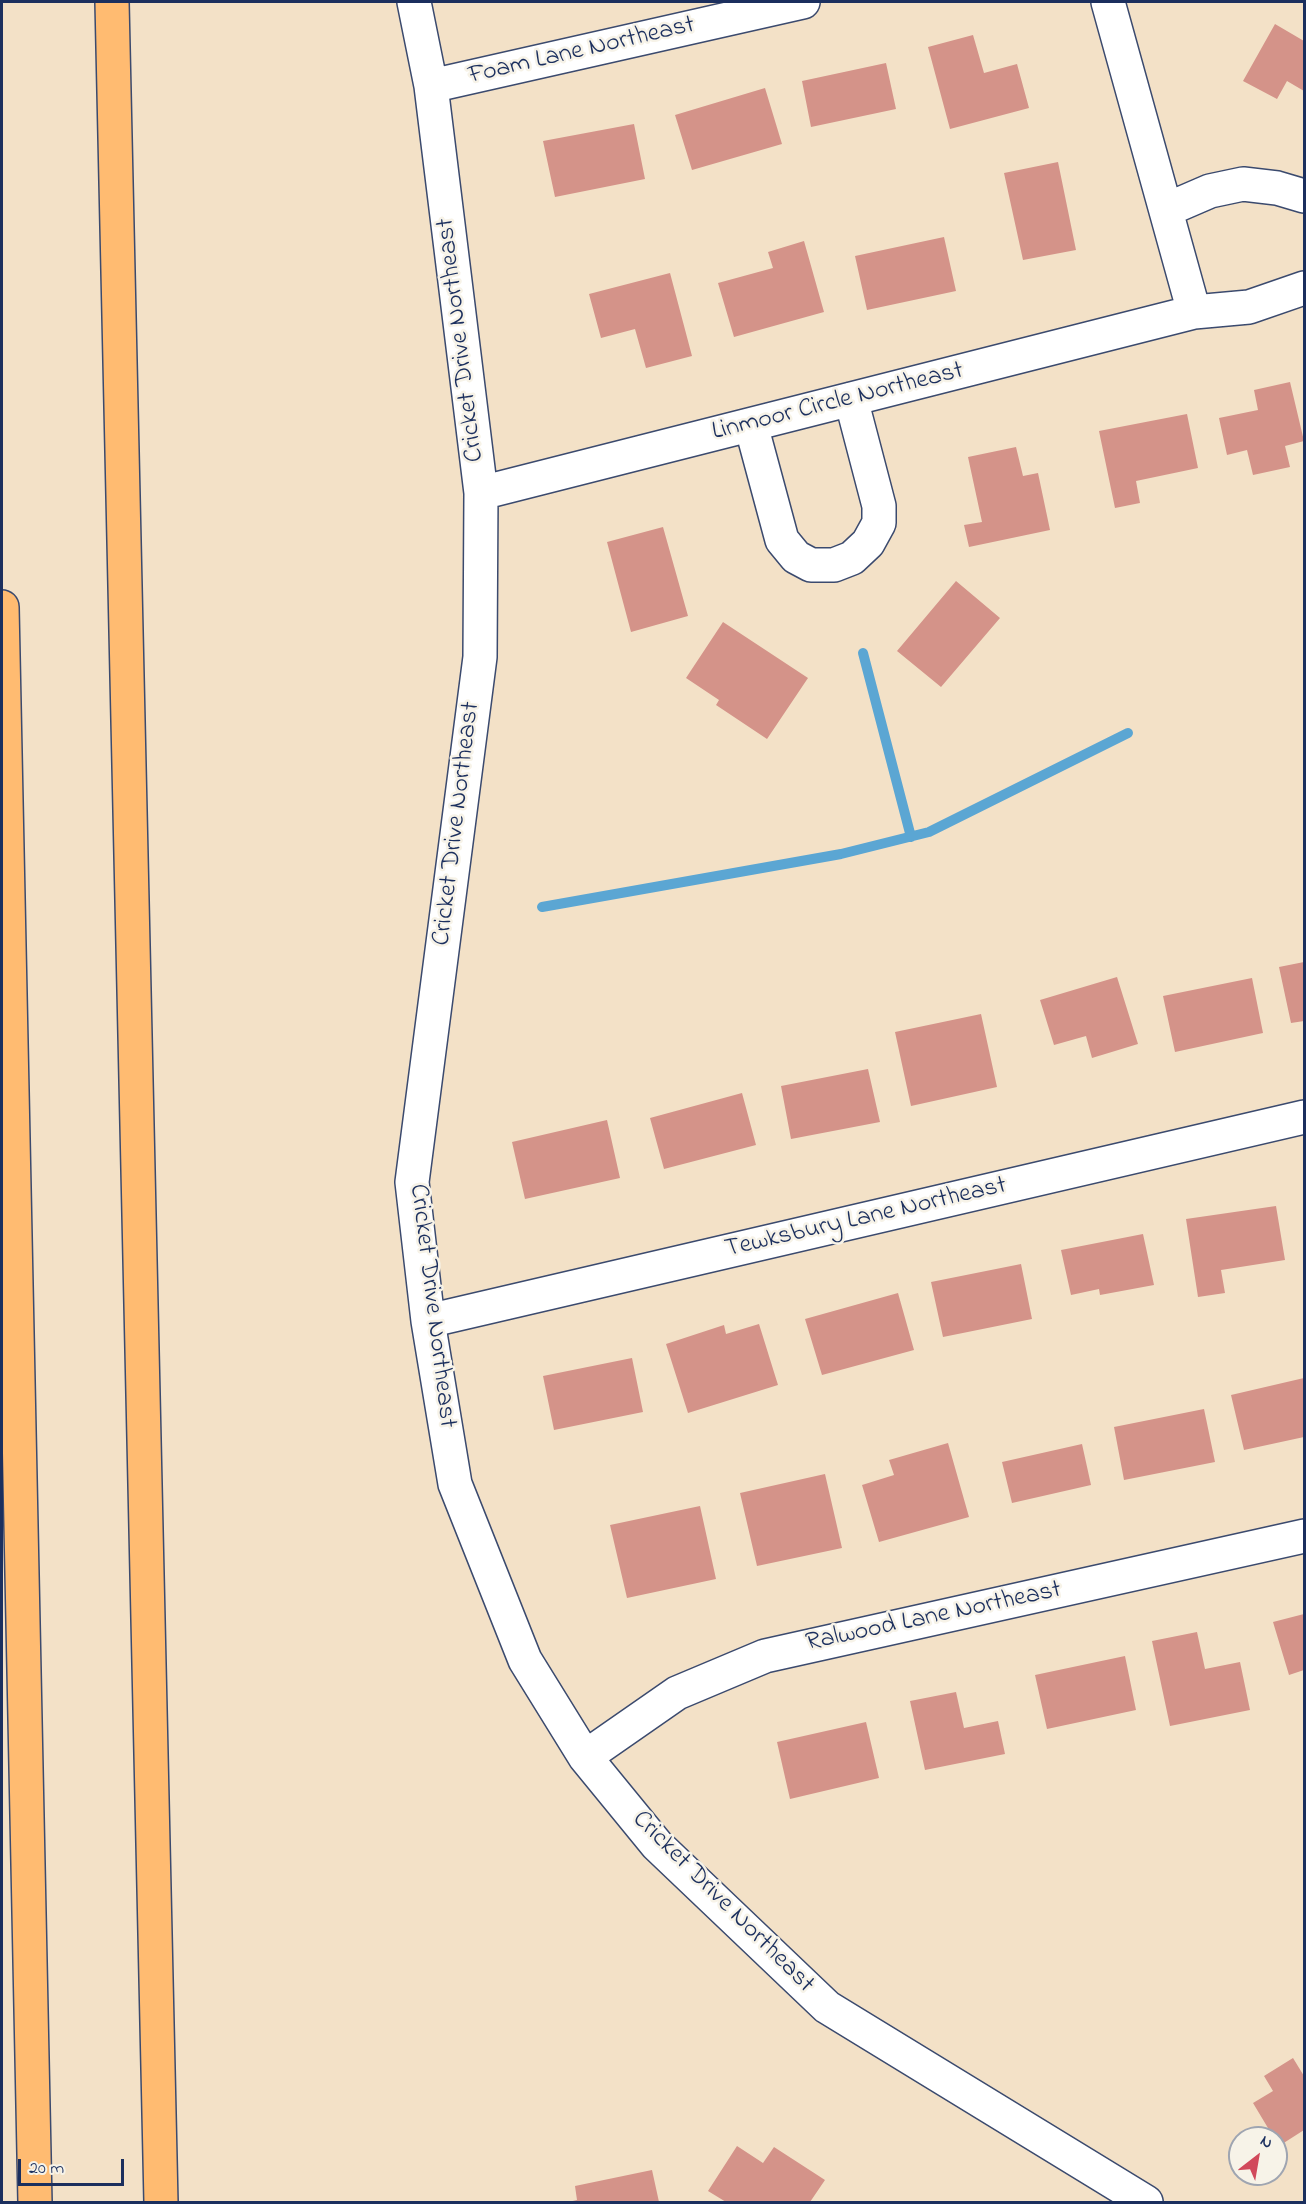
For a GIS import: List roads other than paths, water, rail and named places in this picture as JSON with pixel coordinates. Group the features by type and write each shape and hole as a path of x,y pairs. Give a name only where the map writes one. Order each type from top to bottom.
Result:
{"highway":[{"path":"112,2 161,2202"},
{"path":"2,607 35,2202"}],"street":[{"name":"Cricket Drive Northeast","path":"414,2 431,86 481,493 480,657 412,1182 428,1321 454,1484 525,1660 585,1757 657,1845 827,2007 1146,2202"},
{"name":"Foam Lane Northeast","path":"431,86 803,2"},
{"path":"1108,2 1194,312"},
{"path":"1166,210 1210,191 1243,184 1277,188 1305,196"},
{"name":"Linmoor Circle Northeast","path":"481,493 1194,312 1249,307 1305,288"},
{"path":"751,425 782,540 796,556 811,565 834,565 852,558 868,543 879,523 879,506 851,399"},
{"name":"Tewksbury Lane Northeast","path":"428,1321 1305,1118"},
{"name":"Ralwood Lane Northeast","path":"585,1757 677,1694 765,1656 1305,1536"}],"waterway":[{"path":"863,653 911,837"},
{"path":"542,907 841,854 929,832 1128,733"}]}
